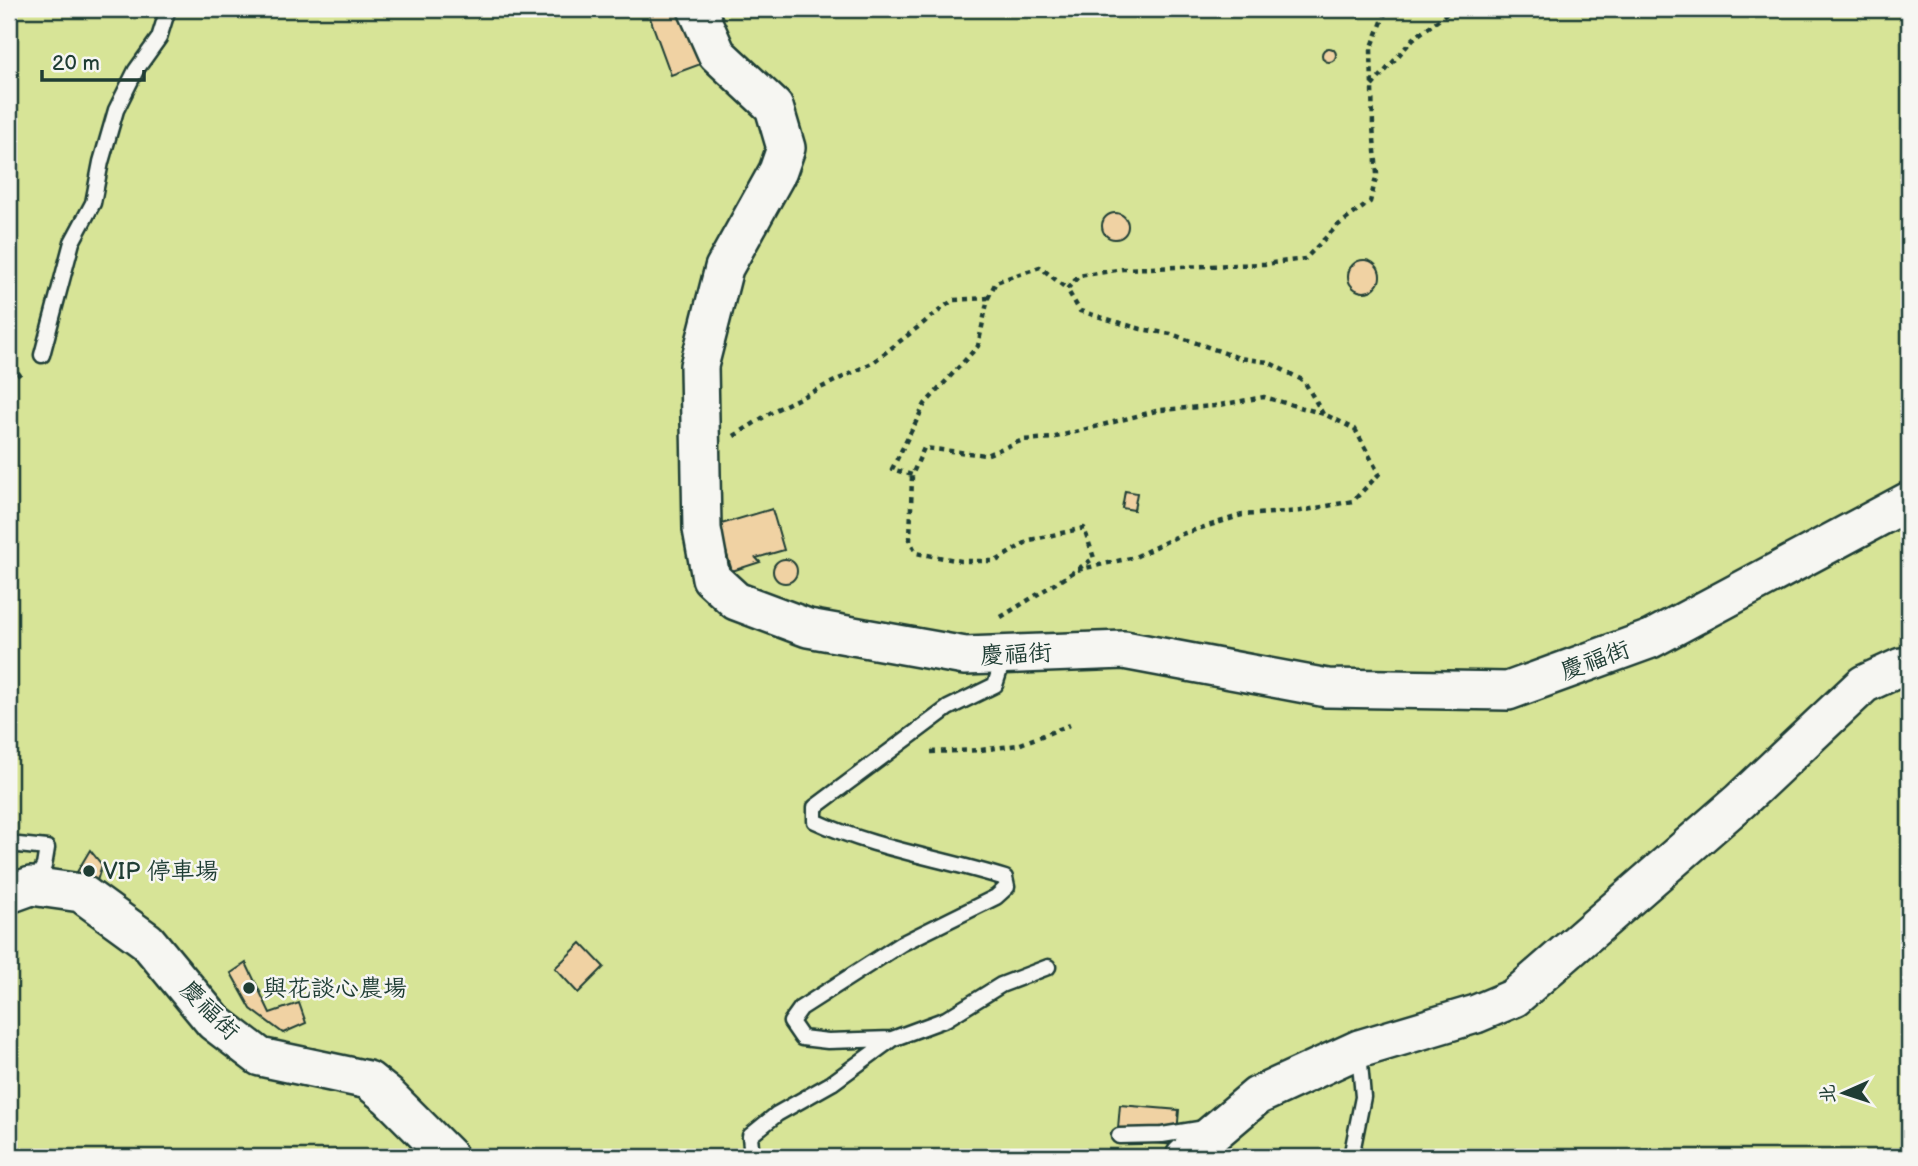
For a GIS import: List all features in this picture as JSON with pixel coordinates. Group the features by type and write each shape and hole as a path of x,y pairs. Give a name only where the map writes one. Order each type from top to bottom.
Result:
{"street":[{"name":"慶福街","path":"697,9 717,54 774,107 786,148 778,172 724,268 699,366 702,529 711,578 736,601 808,628 965,656 1001,637 1124,650 1327,688 1508,691 1651,639 1909,501"},
{"path":"1185,1157 1257,1096 1359,1049 1476,1014 1514,998 1740,801 1864,684 1902,667 1909,668"},
{"name":"慶福街","path":"20,890 81,893 147,941 214,1022 260,1058 368,1080 388,1096 449,1157"}],"lane":[{"path":"43,355 72,242 93,203 116,110 136,70 159,38 168,9"},
{"path":"892,1039 828,1041 802,1038 791,1022 801,1008 832,987 901,944 996,897 1007,887 1004,878 973,868 919,857 815,821 816,807 948,708 996,685 1001,637"},
{"path":"9,844 47,848 44,866 20,890"},
{"path":"752,1157 750,1136 777,1114 832,1083 892,1039 946,1019 1000,985 1048,967"},
{"path":"1351,1157 1363,1097 1359,1049"},
{"path":"1119,1136 1161,1135 1222,1126"}],"path":[{"path":"1068,289 1079,276 1123,270 1265,264 1306,259 1337,226 1370,202 1377,174 1371,49 1387,9"},
{"path":"1371,87 1413,39 1453,9"},
{"path":"912,475 892,469 925,404 978,345 988,298 996,282 1040,267 1068,289 1080,311 1141,329 1171,334 1239,358 1268,362 1304,381 1324,414"},
{"path":"701,457 775,410 872,363 953,300 988,298"},
{"path":"1001,637 1062,580 1094,558 1084,528 1030,540 996,561 961,561 916,553 910,541 912,475 924,448 986,455 1023,440 1052,438 1160,410 1214,406 1264,397 1324,414 1355,429 1379,474 1353,500 1301,511 1242,515 1182,534 1135,556 1077,570 1062,580"},
{"path":"884,754 981,750 1018,745 1070,725"}],"green space":[{"path":"9,9 1909,9 1909,1157 9,1157"}],"building":[{"path":"667,9 690,9 709,61 671,75 649,15"},
{"path":"1326,48 1332,48 1336,55 1332,62 1326,62 1322,58 1322,52"},
{"path":"1115,213 1124,217 1128,226 1124,235 1115,239 1106,235 1102,226 1106,217"},
{"path":"1364,260 1375,265 1380,276 1375,287 1364,292 1353,287 1348,276 1353,265"},
{"path":"1125,491 1137,493 1134,510 1122,508"},
{"path":"772,509 784,550 756,558 760,562 732,571 718,525"},
{"path":"785,559 793,563 797,571 793,579 785,583 777,579 773,571 777,563"},
{"name":"VIP 停車場","path":"90,850 102,865 95,887 74,877"},
{"path":"581,943 604,967 578,993 555,968"},
{"name":"與花談心農場","path":"246,963 270,1013 299,1003 306,1023 283,1033 251,1009 231,973"},
{"path":"1120,1105 1179,1110 1176,1145 1117,1140"}],"place":[{"name":"VIP 停車場","path":"89,871"},
{"name":"與花談心農場","path":"249,988"}]}
